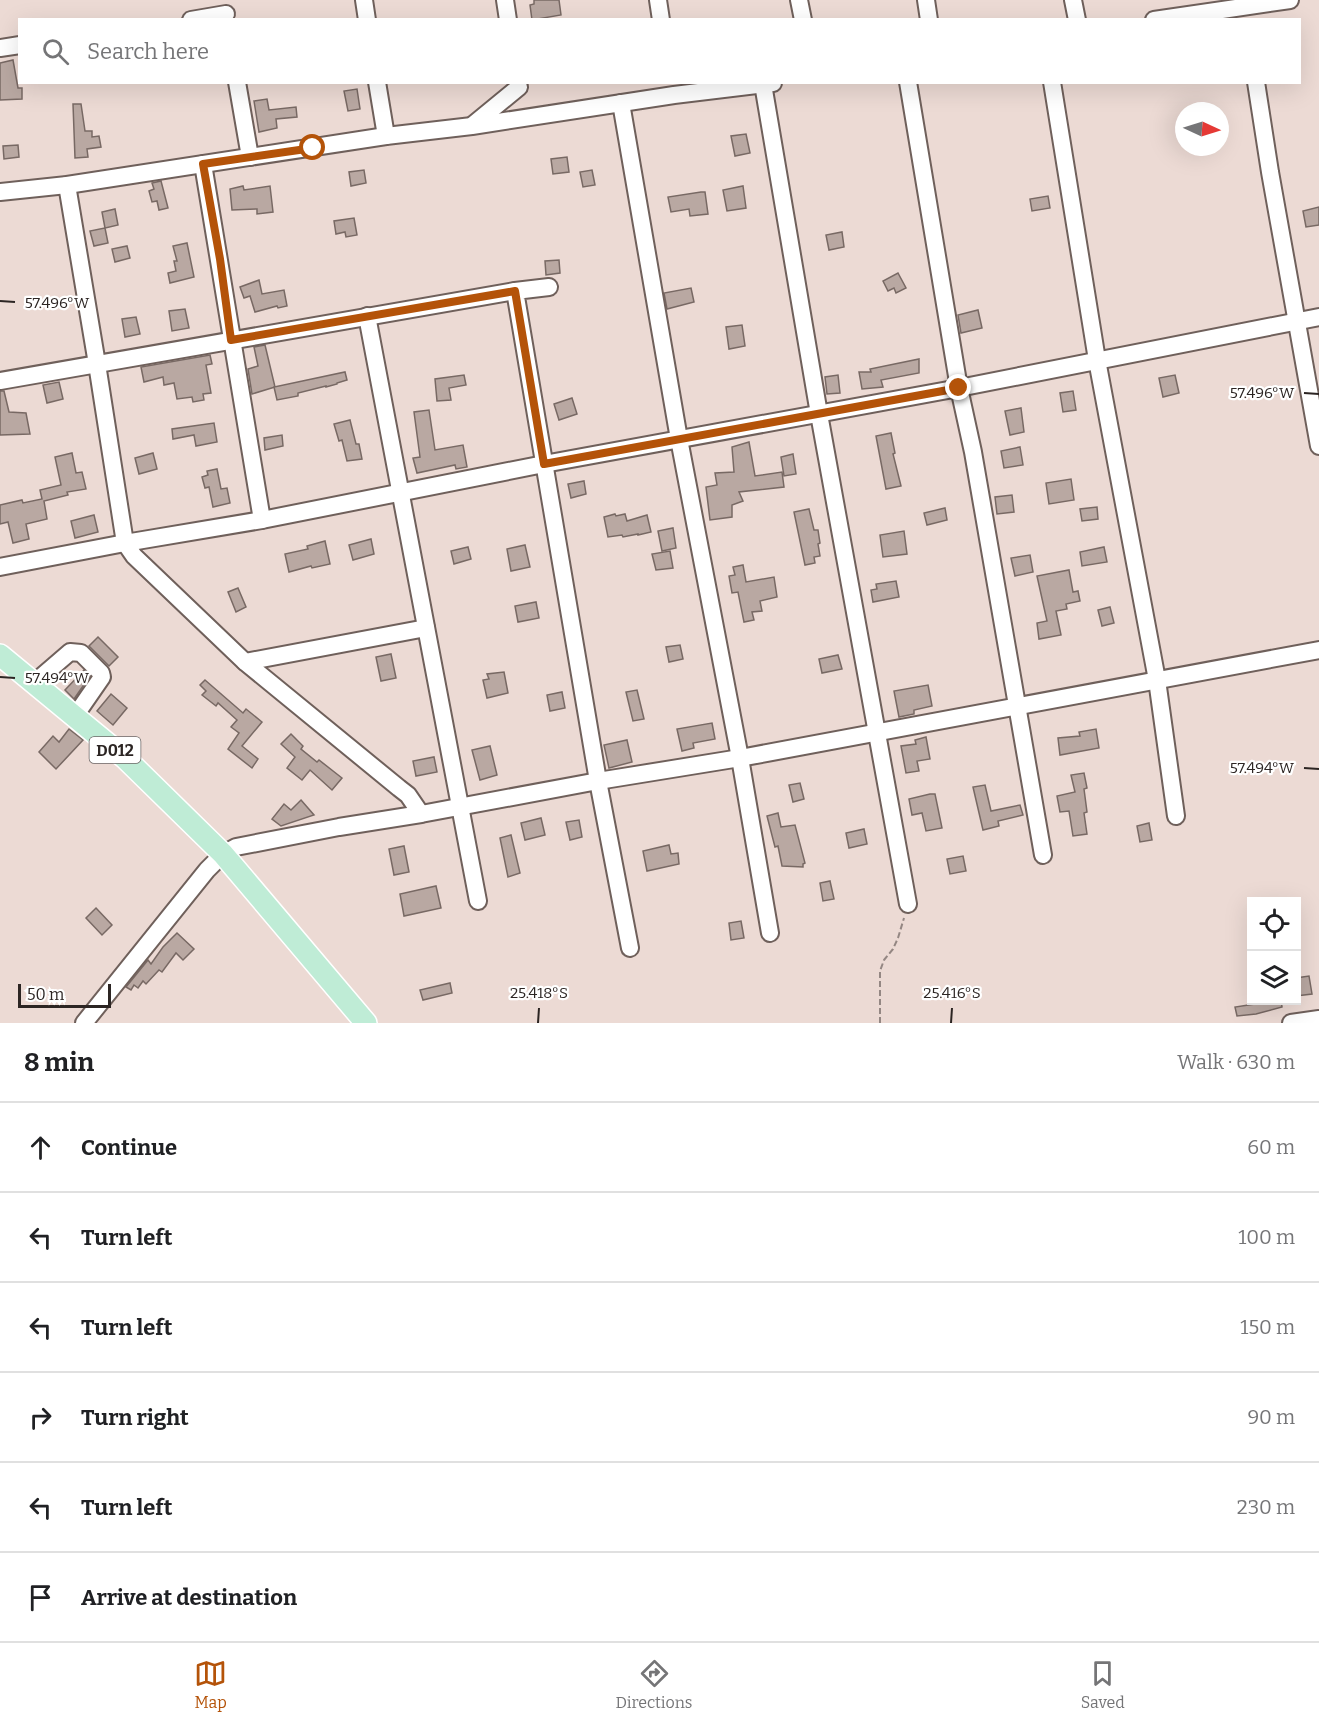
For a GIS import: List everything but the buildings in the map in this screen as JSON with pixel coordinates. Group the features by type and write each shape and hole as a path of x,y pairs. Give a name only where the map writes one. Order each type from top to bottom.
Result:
{"main road":[{"name":"D012","path":"0,655 125,758 223,854 366,1023"}],"street":[{"path":"364,0 367,18"},
{"path":"505,0 508,18"},
{"path":"658,0 661,18"},
{"path":"799,0 803,18"},
{"path":"926,0 928,18"},
{"path":"1074,0 1077,18"},
{"path":"1162,18 1210,6 1245,14 1290,0"},
{"path":"199,18 225,11"},
{"path":"0,48 18,45"},
{"path":"237,84 250,157"},
{"path":"377,84 386,136"},
{"path":"0,188 0,192 67,185 621,103 673,89 752,84"},
{"path":"768,84 819,414 908,904"},
{"path":"908,84 959,388 973,452 1019,707 1043,855"},
{"path":"1052,84 1097,360 1157,680 1176,816"},
{"path":"1256,84 1319,446"},
{"path":"472,126 519,85"},
{"path":"519,85 525,117"},
{"path":"621,103 770,933"},
{"path":"203,164 262,520"},
{"path":"67,185 98,364 125,543 134,556 245,662 408,795 421,814"},
{"path":"0,381 367,316 549,287"},
{"path":"515,291 598,781 630,948"},
{"path":"367,316 478,901"},
{"path":"0,567 400,494 544,464 959,388 1319,317"},
{"path":"245,662 426,628"},
{"path":"84,1023 207,870 223,854 236,847 598,781 740,758 1319,650"},
{"path":"34,683 70,651 81,653 101,673 102,677 75,716"},
{"path":"1291,1023 1319,1019"}],"path":[{"path":"880,1023 880,971 898,938 908,904"}],"route":[{"path":"313,148 203,164 220,259 231,340 515,291 544,464 959,388"}]}
